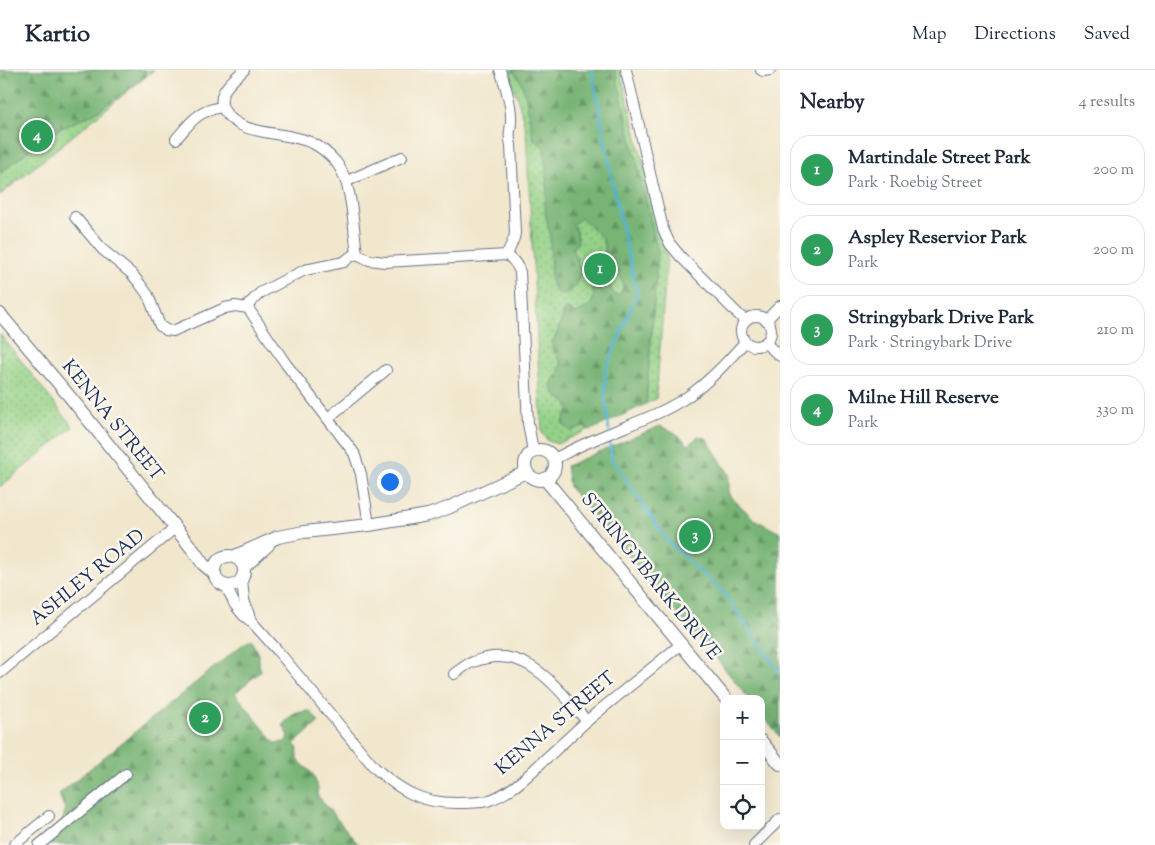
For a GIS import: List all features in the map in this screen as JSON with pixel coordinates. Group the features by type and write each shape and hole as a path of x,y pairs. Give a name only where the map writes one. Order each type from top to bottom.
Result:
{"street":[{"path":"244,70 224,90 222,107 228,117 244,127 312,142 335,161 341,168 347,181 357,254"},
{"path":"500,70 511,115 511,126 508,134 511,145 515,233 507,255"},
{"path":"626,70 663,229 670,244 745,321"},
{"path":"761,70 772,70 780,73"},
{"path":"176,138 204,111 222,107"},
{"path":"347,181 402,157"},
{"path":"75,217 104,250 140,284 148,295 160,326 166,330 173,331 225,308 235,306 248,308 286,364 354,453 361,474 369,525"},
{"path":"248,308 249,304 260,293 305,270 344,262 357,254 369,260 385,262 507,255 517,265 520,272 528,423 533,452"},
{"path":"766,320 780,306"},
{"name":"KENNA STREET","path":"0,314 70,397 203,564 215,574 219,582 226,586 235,605 243,615 252,622 277,650 375,768 402,790 418,797 446,803 485,801 507,792 526,778 587,722 681,644"},
{"path":"755,316 766,320 770,329 768,339 761,345 753,346 745,342 741,334 742,325 745,321 755,316"},
{"path":"554,459 588,442 662,411 686,398 723,367 745,342"},
{"path":"765,342 780,356"},
{"path":"328,418 386,370"},
{"path":"233,557 278,537 304,532 369,525 428,514 448,508 526,472 526,458 538,450 547,452 554,459 555,469 553,474 545,480"},
{"name":"STRINGYBARK DRIVE","path":"526,472 536,480 545,480 723,695"},
{"name":"ASHLEY ROAD","path":"0,673 175,528"},
{"path":"226,586 235,585 243,573 278,537"},
{"path":"194,551 220,560"},
{"path":"215,574 215,566 220,560 228,556 240,560 243,573"},
{"name":"KENNA STREET","path":"243,573 244,600 252,622"},
{"path":"454,674 472,662 485,658 511,658 523,661 543,675 587,722"},
{"path":"765,746 780,764"},
{"path":"39,845 126,774"},
{"path":"14,845 49,816"},
{"path":"754,845 780,819"}],"green space":[{"path":"0,70 154,70 0,195"},
{"path":"0,70 144,70 146,76 98,111 50,134 0,173"},
{"path":"507,70 620,70 667,256 656,399 557,444 548,441 542,433 526,131 517,96"},
{"path":"512,70 615,70 658,252 646,404 591,430 584,427 570,431 563,424 565,415 570,408 565,401 557,397 551,386 554,378 559,373 561,364 552,348 552,341 558,331 565,310 571,309 574,314 590,305 593,292 588,279 591,272 599,266 608,276 611,282 611,289 616,296 621,293 623,287 621,276 607,261 603,239 582,218 573,224 578,242 572,249 581,270 576,286 567,294 558,294 553,287 551,280 550,233 545,204 547,187 544,148 533,138 525,93 519,78"},
{"path":"0,334 73,427 0,487"},
{"path":"660,426 674,432 689,445 698,436 706,438 729,474 729,495 754,519 780,533 780,737 765,719 765,695 746,695 713,654 569,487 566,466"},
{"path":"251,640 259,656 261,670 235,693 275,743 285,742 289,736 283,725 294,714 310,711 319,722 294,744 298,748 297,757 313,774 318,788 317,795 359,845 49,845 62,824 65,810 59,794 243,644"}],"waterway":[{"path":"592,70 614,190 637,294 605,371 605,396 609,430"},
{"path":"609,437 612,460 669,543 722,591 780,673"}],"place":[{"name":"Milne Hill Reserve","path":"37,136"},
{"name":"Martindale Street Park","path":"600,269"},
{"name":"Stringybark Drive Park","path":"695,536"},
{"name":"Aspley Reservior Park","path":"205,718"}]}
